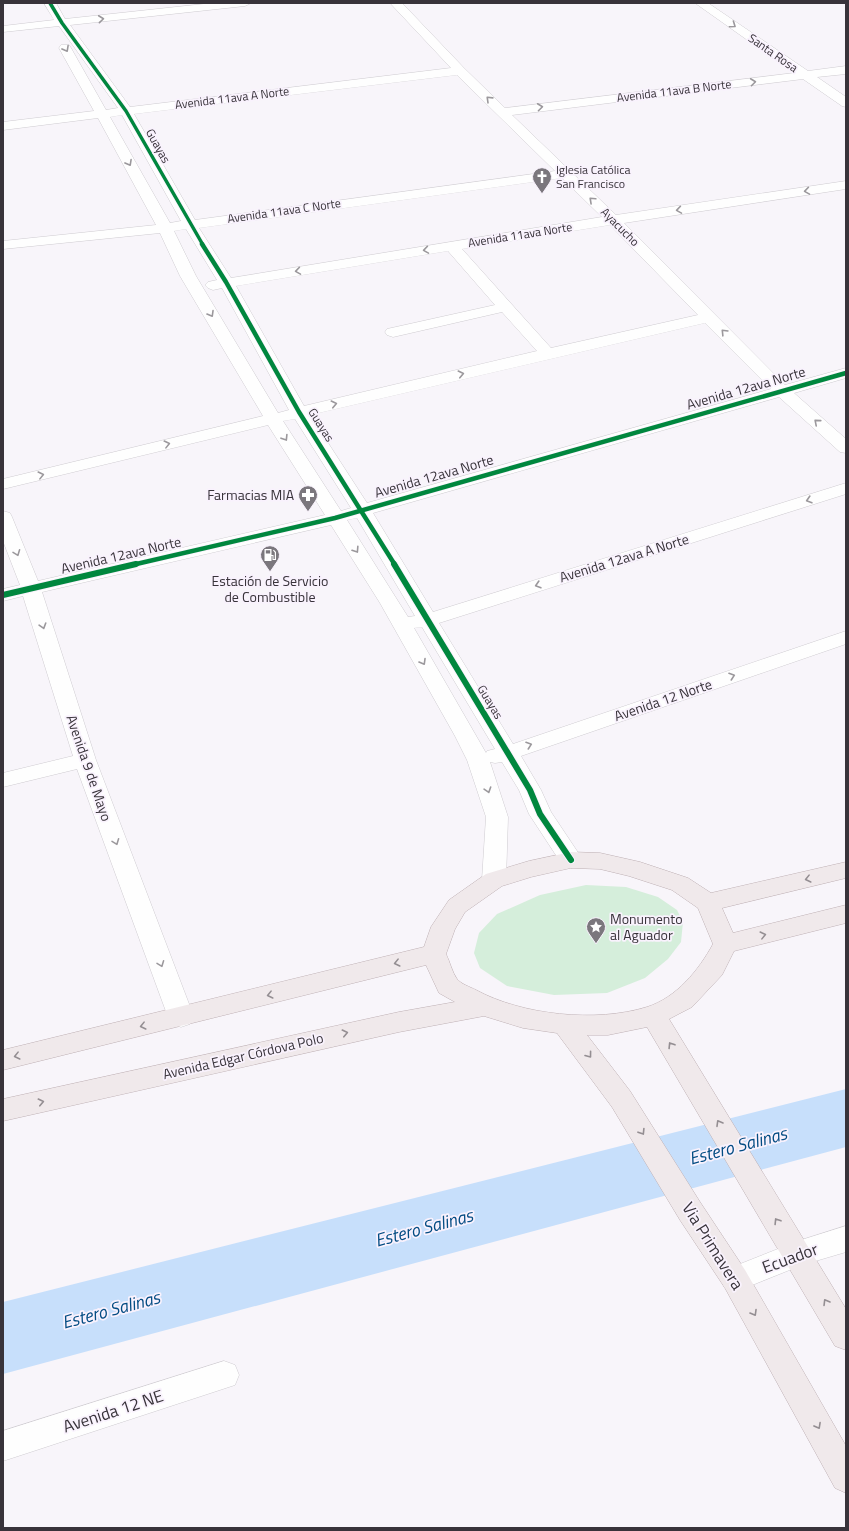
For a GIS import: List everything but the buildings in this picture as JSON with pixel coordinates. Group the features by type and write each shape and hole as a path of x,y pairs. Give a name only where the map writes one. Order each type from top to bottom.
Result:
{"main road":[{"path":"571,860 600,861 632,868 680,884 708,903 725,944 713,968 683,1000 653,1016 608,1025 565,1024 523,1018 484,1006 448,986 434,954 443,927 457,906 494,880 529,869 571,860"},
{"path":"708,903 846,870"},
{"path":"725,944 846,914"},
{"path":"3,1060 434,954"},
{"name":"Avenida Edgar Córdova Polo","path":"3,1110 398,1022 484,1006"},
{"path":"653,1016 798,1254 846,1336"},
{"name":"Via Primavera","path":"565,1024 621,1099 690,1211 735,1279 846,1477"}],"street":[{"name":"Guayas","path":"40,3 126,111 300,412 361,509 508,753 530,790 540,814 571,860"},
{"name":"Guayas","path":"50,3 57,23 102,114 165,228 195,288 272,418 390,602 478,760 497,817 494,880"},
{"path":"3,29 245,3"},
{"name":"Ayacucho","path":"396,3 460,71 564,174 613,220 781,390 846,448"},
{"name":"Santa Rosa","path":"701,3 846,103"},
{"name":"Avenida 11ava B Norte","path":"502,112 846,70"},
{"name":"Avenida 11ava A Norte","path":"3,126 460,71"},
{"name":"Avenida 11ava C Norte","path":"3,245 165,228 564,174"},
{"name":"Avenida 11ava Norte","path":"195,288 613,220 846,185"},
{"path":"451,246 547,353"},
{"path":"393,332 505,307"},
{"path":"3,484 547,353 710,317"},
{"name":"Avenida 12ava Norte","path":"3,595 335,518 361,509 846,373"},
{"name":"Avenida 12ava A Norte","path":"402,624 427,620 846,488"},
{"name":"Avenida 9 de Mayo","path":"3,517 31,589 85,760 181,1017"},
{"name":"Avenida 12 Norte","path":"478,760 508,753 846,638"},
{"path":"3,780 85,760"},
{"name":"Ecuador","path":"735,1279 798,1254 846,1239"},
{"name":"Avenida 12 NE","path":"3,1446 224,1375"}],"green space":[{"path":"586,885 626,887 658,897 677,910 683,922 681,942 668,959 645,978 607,993 554,995 507,986 480,968 474,953 479,933 497,914 540,895"}],"waterway":[{"name":"Estero Salinas","path":"3,1338 846,1118"}],"cycle path":[{"path":"50,3 62,23 126,111 190,224 226,282 299,412 361,509 530,790 540,814 571,860"},
{"path":"3,595 335,518 846,373"}],"place":[{"name":"Iglesia Católica San Francisco","path":"542,194"},
{"name":"Farmacias MIA","path":"308,512"},
{"name":"Estación de Servicio de Combustible","path":"270,572"},
{"name":"Monumento al Aguador","path":"596,944"}]}
